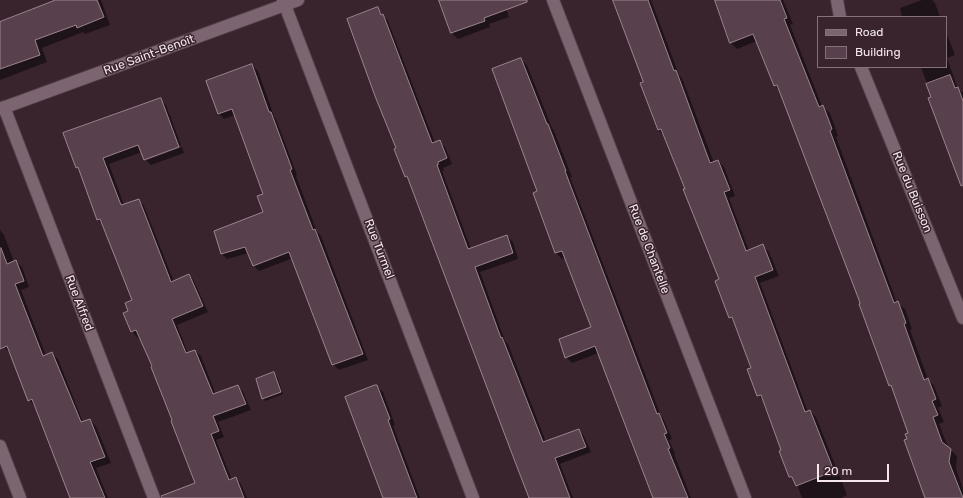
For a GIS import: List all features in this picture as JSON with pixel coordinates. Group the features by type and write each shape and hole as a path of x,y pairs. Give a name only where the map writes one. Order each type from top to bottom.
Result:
{"street":[{"name":"Rue Saint-Benoît","path":"2,108 284,2 298,0"},
{"name":"Rue de Chantelle","path":"553,0 744,498"},
{"path":"837,0 840,16"},
{"name":"Rue Turmel","path":"284,2 473,498"},
{"name":"Rue du Buisson","path":"861,68 963,318"},
{"name":"Rue Alfred","path":"2,108 154,498"},
{"path":"0,446 20,498"}],"building":[{"path":"56,0 97,0 104,17 77,28 76,25 35,40 40,55 0,69 0,22"},
{"path":"439,0 527,0 527,2 484,18 485,21 451,33"},
{"path":"613,0 648,0 674,71 676,70 710,163 718,160 730,190 724,192 746,251 763,244 773,270 755,277 805,412 810,410 834,471 796,486 792,477 789,477 761,395 757,396 747,369 751,368 732,317 729,318 715,281 719,279 683,189 685,189 661,129 658,130 640,83 643,82"},
{"path":"715,0 780,0 787,18 784,19 819,107 823,105 832,129 830,131 894,303 898,301 906,323 904,324 924,380 928,378 936,399 932,401 938,415 933,417 942,442 951,449 949,462 963,498 925,498 904,440 907,439 905,434 908,433 891,385 889,386 859,304 859,300 777,85 774,86 753,34 730,43"},
{"path":"378,7 381,15 383,14 432,143 440,140 447,158 438,162 437,165 468,249 507,235 513,253 475,267 501,338 502,337 543,442 579,429 586,447 555,458 570,498 529,498 407,176 405,177 394,149 396,148 347,19"},
{"path":"521,58 566,171 657,414 659,413 667,433 664,434 670,448 668,449 688,498 653,498 595,346 565,358 559,339 591,327 562,251 555,253 533,193 537,191 492,69"},
{"path":"252,64 269,112 271,112 292,169 290,170 313,230 315,229 363,354 332,365 289,252 253,266 245,247 221,254 214,231 263,212 257,196 263,194 232,109 218,114 206,81"},
{"path":"950,75 955,88 958,87 963,101 963,185 961,186 928,98 931,97 926,84"},
{"path":"161,98 179,147 144,160 138,145 103,158 121,205 139,199 171,282 189,274 203,306 172,319 186,353 195,350 213,394 238,385 246,404 213,416 219,431 211,434 229,480 236,477 244,498 161,498 161,496 195,483 151,367 152,366 136,330 131,332 123,313 128,311 125,303 132,300 100,219 97,220 78,167 76,168 63,133"},
{"path":"1,248 7,264 16,260 24,281 15,284 43,356 52,352 81,422 90,419 105,457 90,462 105,498 70,498 32,399 28,401 7,346 0,349"},
{"path":"274,372 281,392 262,399 256,379"},
{"path":"377,385 390,419 388,420 417,498 383,498 345,397"}]}
